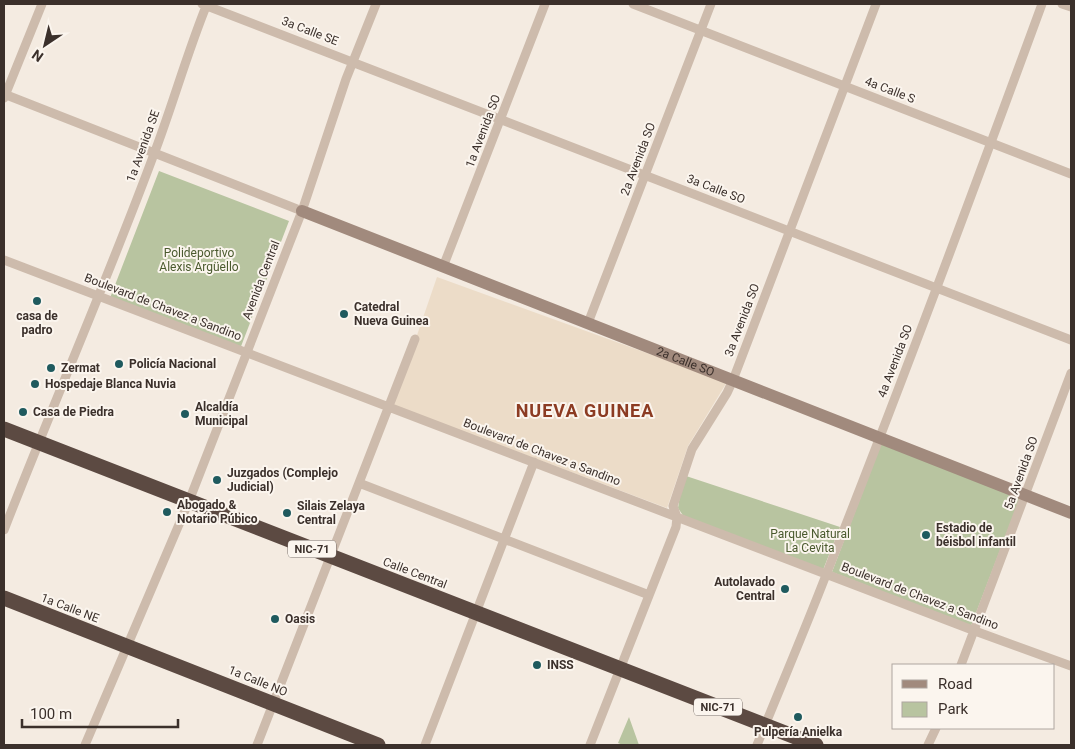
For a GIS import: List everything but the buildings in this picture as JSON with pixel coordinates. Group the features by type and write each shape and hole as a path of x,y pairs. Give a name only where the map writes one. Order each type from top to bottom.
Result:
{"highway":[{"name":"Calle Central","path":"4,429 816,745"},
{"name":"1a Calle NE","path":"4,598 126,646"},
{"name":"1a Calle NO","path":"126,646 378,745"}],"street":[{"path":"42,4 4,96 302,211"},
{"name":"3a Calle SE","path":"205,4 352,61"},
{"name":"1a Avenida SE","path":"4,530 38,443 100,296 154,153 205,4"},
{"name":"Avenida Central","path":"85,745 189,502 302,211 352,61 376,4"},
{"name":"1a Avenida SO","path":"443,267 546,4"},
{"name":"4a Calle S","path":"633,4 1071,174"},
{"name":"2a Avenida SO","path":"588,323 711,4"},
{"name":"3a Avenida SO","path":"590,745 676,527 677,517 673,506 692,449 733,380 876,4"},
{"name":"4a Avenida SO","path":"758,745 879,438 1042,4"},
{"path":"1062,4 1071,8"},
{"name":"3a Calle SO","path":"352,61 1071,340"},
{"name":"2a Calle SO","path":"302,211 1071,513"},
{"name":"Boulevard de Chavez a Sandino","path":"4,260 1071,666"},
{"path":"257,745 415,338"},
{"name":"5a Avenida SO","path":"961,664 1071,373"},
{"path":"425,745 534,462"},
{"path":"359,484 649,595"},
{"path":"928,745 936,729"}],"green space":[{"name":"Polideportivo Alexis Argüello","path":"159,171 289,221 240,349 110,298"},
{"name":"Estadio de béisbol infantil","path":"881,444 1020,498 971,626 832,572"},
{"name":"Parque Natural La Cevita","path":"683,475 840,527 823,570 684,517 678,508"},
{"path":"629,717 639,745 623,745 618,743"}],"shaded area":[{"path":"437,277 727,382 688,446 667,508 393,405"}],"place":[{"name":"casa de padro","path":"37,301"},
{"name":"Catedral Nueva Guinea","path":"344,314"},
{"name":"Policía Nacional","path":"119,364"},
{"name":"Zermat","path":"51,368"},
{"name":"Hospedaje Blanca Nuvia","path":"35,384"},
{"name":"Casa de Piedra","path":"23,412"},
{"name":"Alcaldía Municipal","path":"185,414"},
{"name":"Juzgados (Complejo Judicial)","path":"217,480"},
{"name":"Abogado & Notario Púbico","path":"167,512"},
{"name":"Silais Zelaya Central","path":"287,513"},
{"name":"Estadio de béisbol infantil","path":"926,535"},
{"name":"Autolavado Central","path":"785,589"},
{"name":"Oasis","path":"275,619"},
{"name":"INSS","path":"537,665"},
{"name":"Pulpería Anielka","path":"798,717"}],"district":[{"name":"NUEVA GUINEA","path":"585,410"}]}
